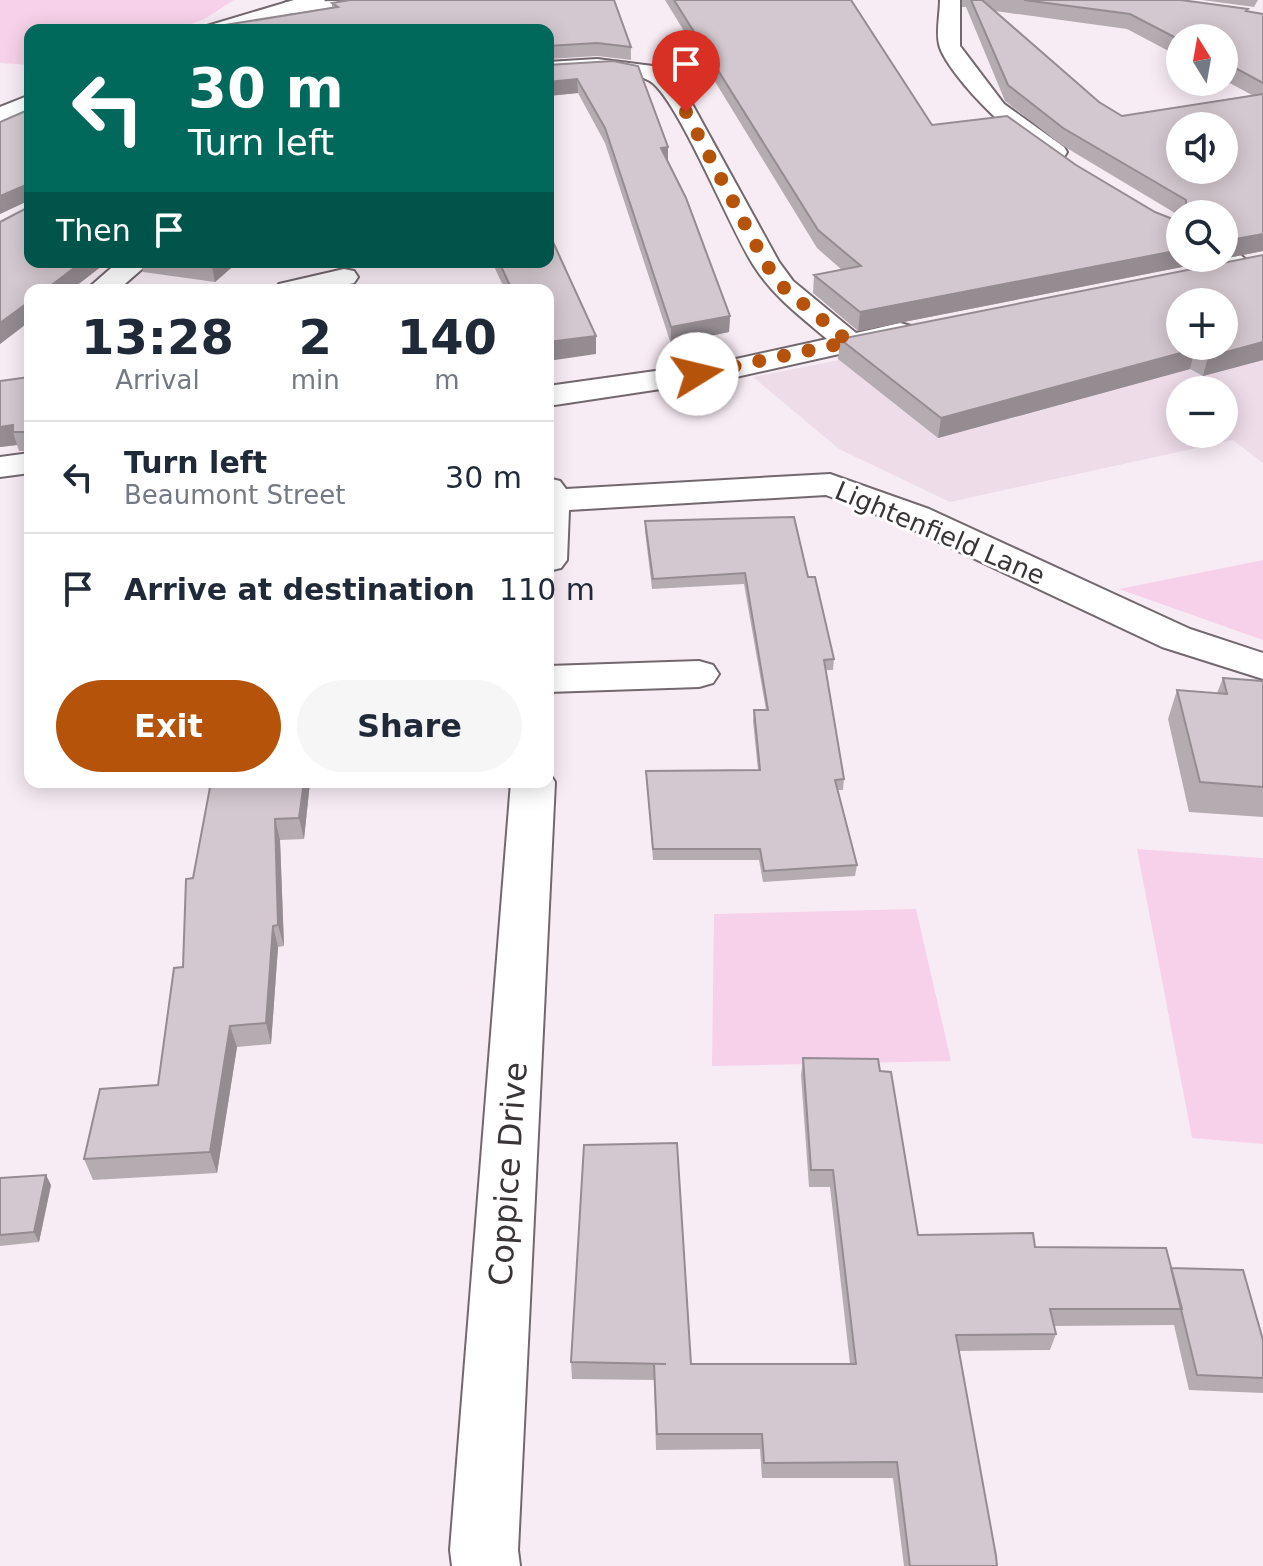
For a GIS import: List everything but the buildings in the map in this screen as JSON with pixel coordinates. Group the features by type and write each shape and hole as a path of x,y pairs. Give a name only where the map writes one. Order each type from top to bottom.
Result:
{"street":[{"path":"234,24 315,0"},
{"path":"286,8 299,10 371,0"},
{"path":"950,0 949,46 996,109 1070,163"},
{"path":"554,69 597,66 643,69 672,87 766,264 783,287 849,342"},
{"path":"0,116 24,105"},
{"path":"108,284 128,268"},
{"path":"314,284 344,277"},
{"path":"554,395 727,370 927,327"},
{"path":"0,467 24,464"},
{"name":"Lightenfield Lane","path":"554,494 830,484 916,517 1176,638 1263,666"},
{"path":"554,679 699,674"},
{"name":"Coppice Drive","path":"486,1566 484,1550 533,788"}],"shaded area":[{"path":"0,0 234,0 191,24 24,24 24,65 0,63"},
{"path":"1247,279 1263,290 1263,463 1238,444 1238,376 1166,376 1166,448 1196,448 950,502 839,449 753,377 1166,295 1166,360 1238,360 1238,288 1202,288"},
{"path":"1263,560 1263,640 1119,589"},
{"path":"1137,849 1263,858 1263,1144 1192,1138"},
{"path":"916,909 951,1061 712,1066 714,914"}],"route":[{"path":"686,112 766,264 783,287 849,342 697,374"}]}
